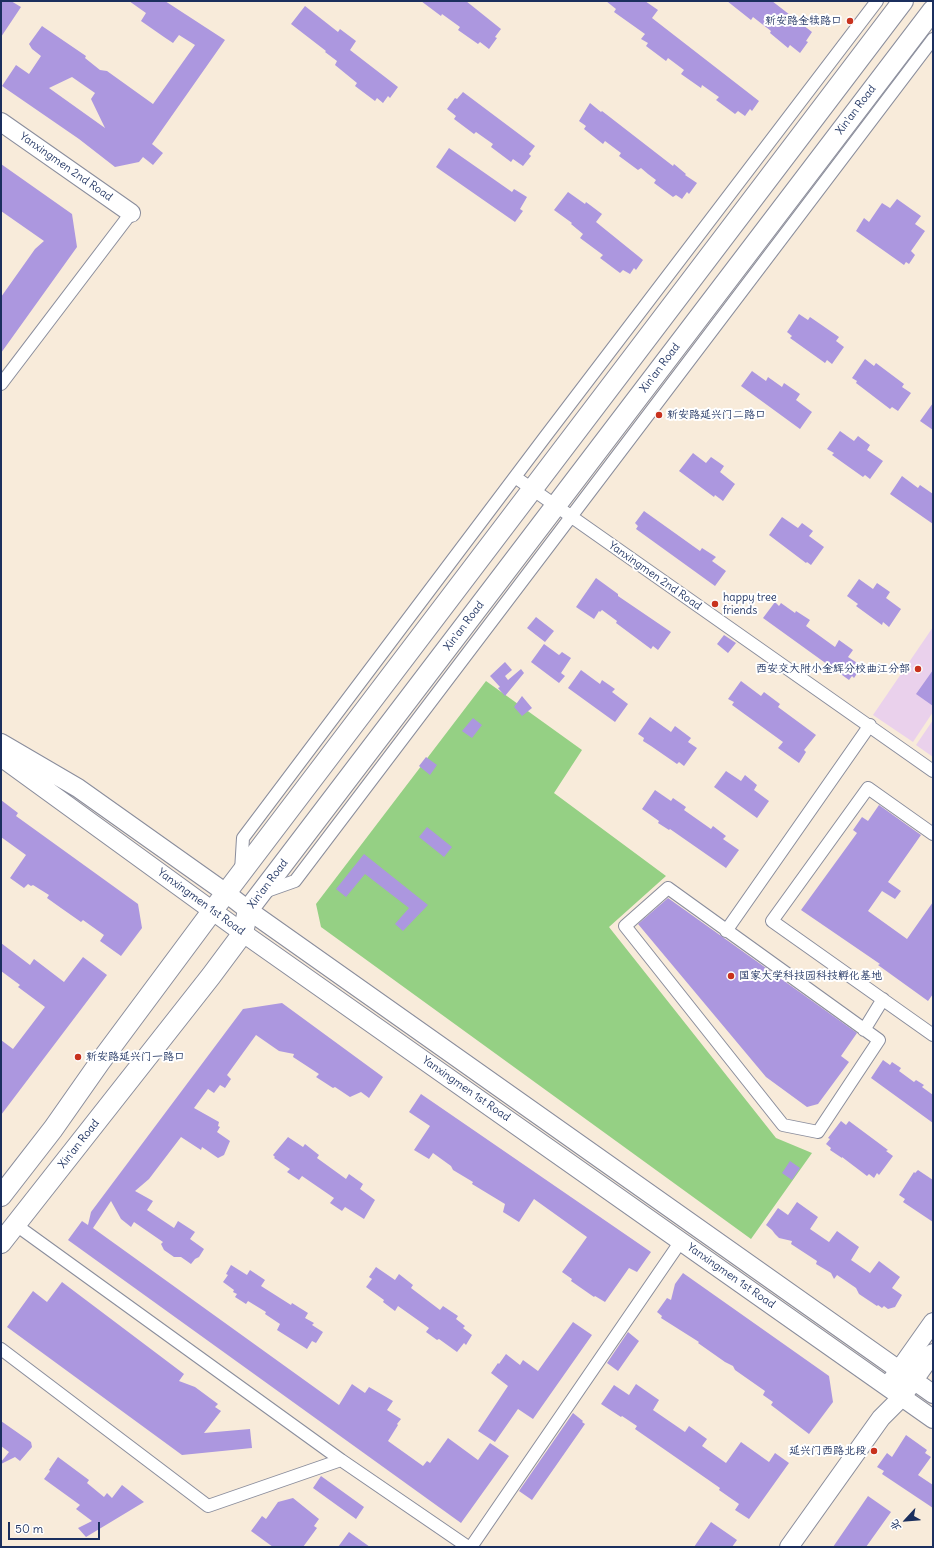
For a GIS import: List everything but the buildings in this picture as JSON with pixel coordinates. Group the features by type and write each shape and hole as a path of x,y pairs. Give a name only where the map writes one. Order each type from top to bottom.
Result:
{"main road":[{"path":"1,1196 53,1129 100,1062 213,910 903,1"},
{"name":"Xin'an Road","path":"1,1243 243,933 248,910 260,893 933,10"}],"street":[{"path":"241,874 243,838 877,1"},
{"path":"260,893 295,881 933,39"},
{"name":"Yanxingmen 2nd Road","path":"1,122 131,213"},
{"path":"1,384 131,213"},
{"name":"Yanxingmen 2nd Road","path":"515,477 933,770"},
{"path":"726,931 870,725"},
{"name":"Yanxingmen 1st Road","path":"1,743 78,788 248,910 933,1394"},
{"name":"Yanxingmen 1st Road","path":"1,757 243,933 933,1419"},
{"path":"933,834 868,788 772,921 933,1035"},
{"path":"668,888 726,931 879,1040 818,1132 783,1125 625,926 668,888"},
{"path":"864,1030 883,999"},
{"path":"16,1225 341,1460 470,1547 681,1241"},
{"path":"881,1418 887,1387 933,1322"},
{"path":"1,1350 208,1506 341,1460"},
{"path":"789,1547 881,1418 902,1397 933,1353"}],"shaded area":[{"name":"西安交大附小金辉分校曲江分部","path":"933,627 933,712 913,742 873,715"},
{"path":"933,720 933,757 916,745"}],"green space":[{"path":"486,681 582,750 554,793 666,876 609,927 776,1138 812,1153 751,1239 321,927 316,904"}],"place":[{"name":"新安路金犊路口","path":"850,21"},
{"name":"新安路延兴门二路口","path":"659,415"},
{"name":"happy tree friends","path":"715,604"},
{"name":"西安交大附小金辉分校曲江分部","path":"918,669"},
{"name":"国家大学科技园科技孵化基地","path":"731,976"},
{"name":"新安路延兴门一路口","path":"78,1057"},
{"name":"延兴门西路北段","path":"874,1451"}]}
